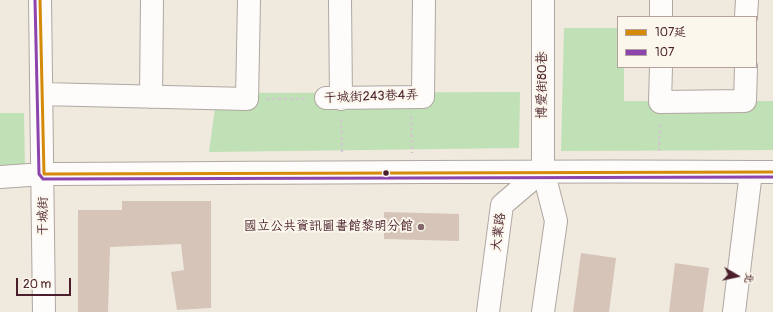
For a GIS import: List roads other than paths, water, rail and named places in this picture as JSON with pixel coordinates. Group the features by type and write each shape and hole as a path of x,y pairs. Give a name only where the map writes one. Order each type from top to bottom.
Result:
{"street":[{"name":"干城街","path":"40,0 44,174 44,312"},
{"path":"151,97 152,0"},
{"path":"42,94 247,99 249,0"},
{"name":"干城街243巷4弄","path":"340,0 333,98 423,97 424,0"},
{"name":"博愛街80巷","path":"543,0 543,170"},
{"path":"661,0 661,16"},
{"path":"746,16 747,0"},
{"path":"661,68 660,102 745,101 746,68"},
{"path":"543,170 556,221 543,312"},
{"path":"0,177 44,174 412,173 543,170 773,172"},
{"name":"大業路","path":"488,312 502,205 543,170"},
{"path":"734,312 751,172"}],"place":[{"name":"國立公共資訊圖書館黎明分館","path":"421,227"}]}
